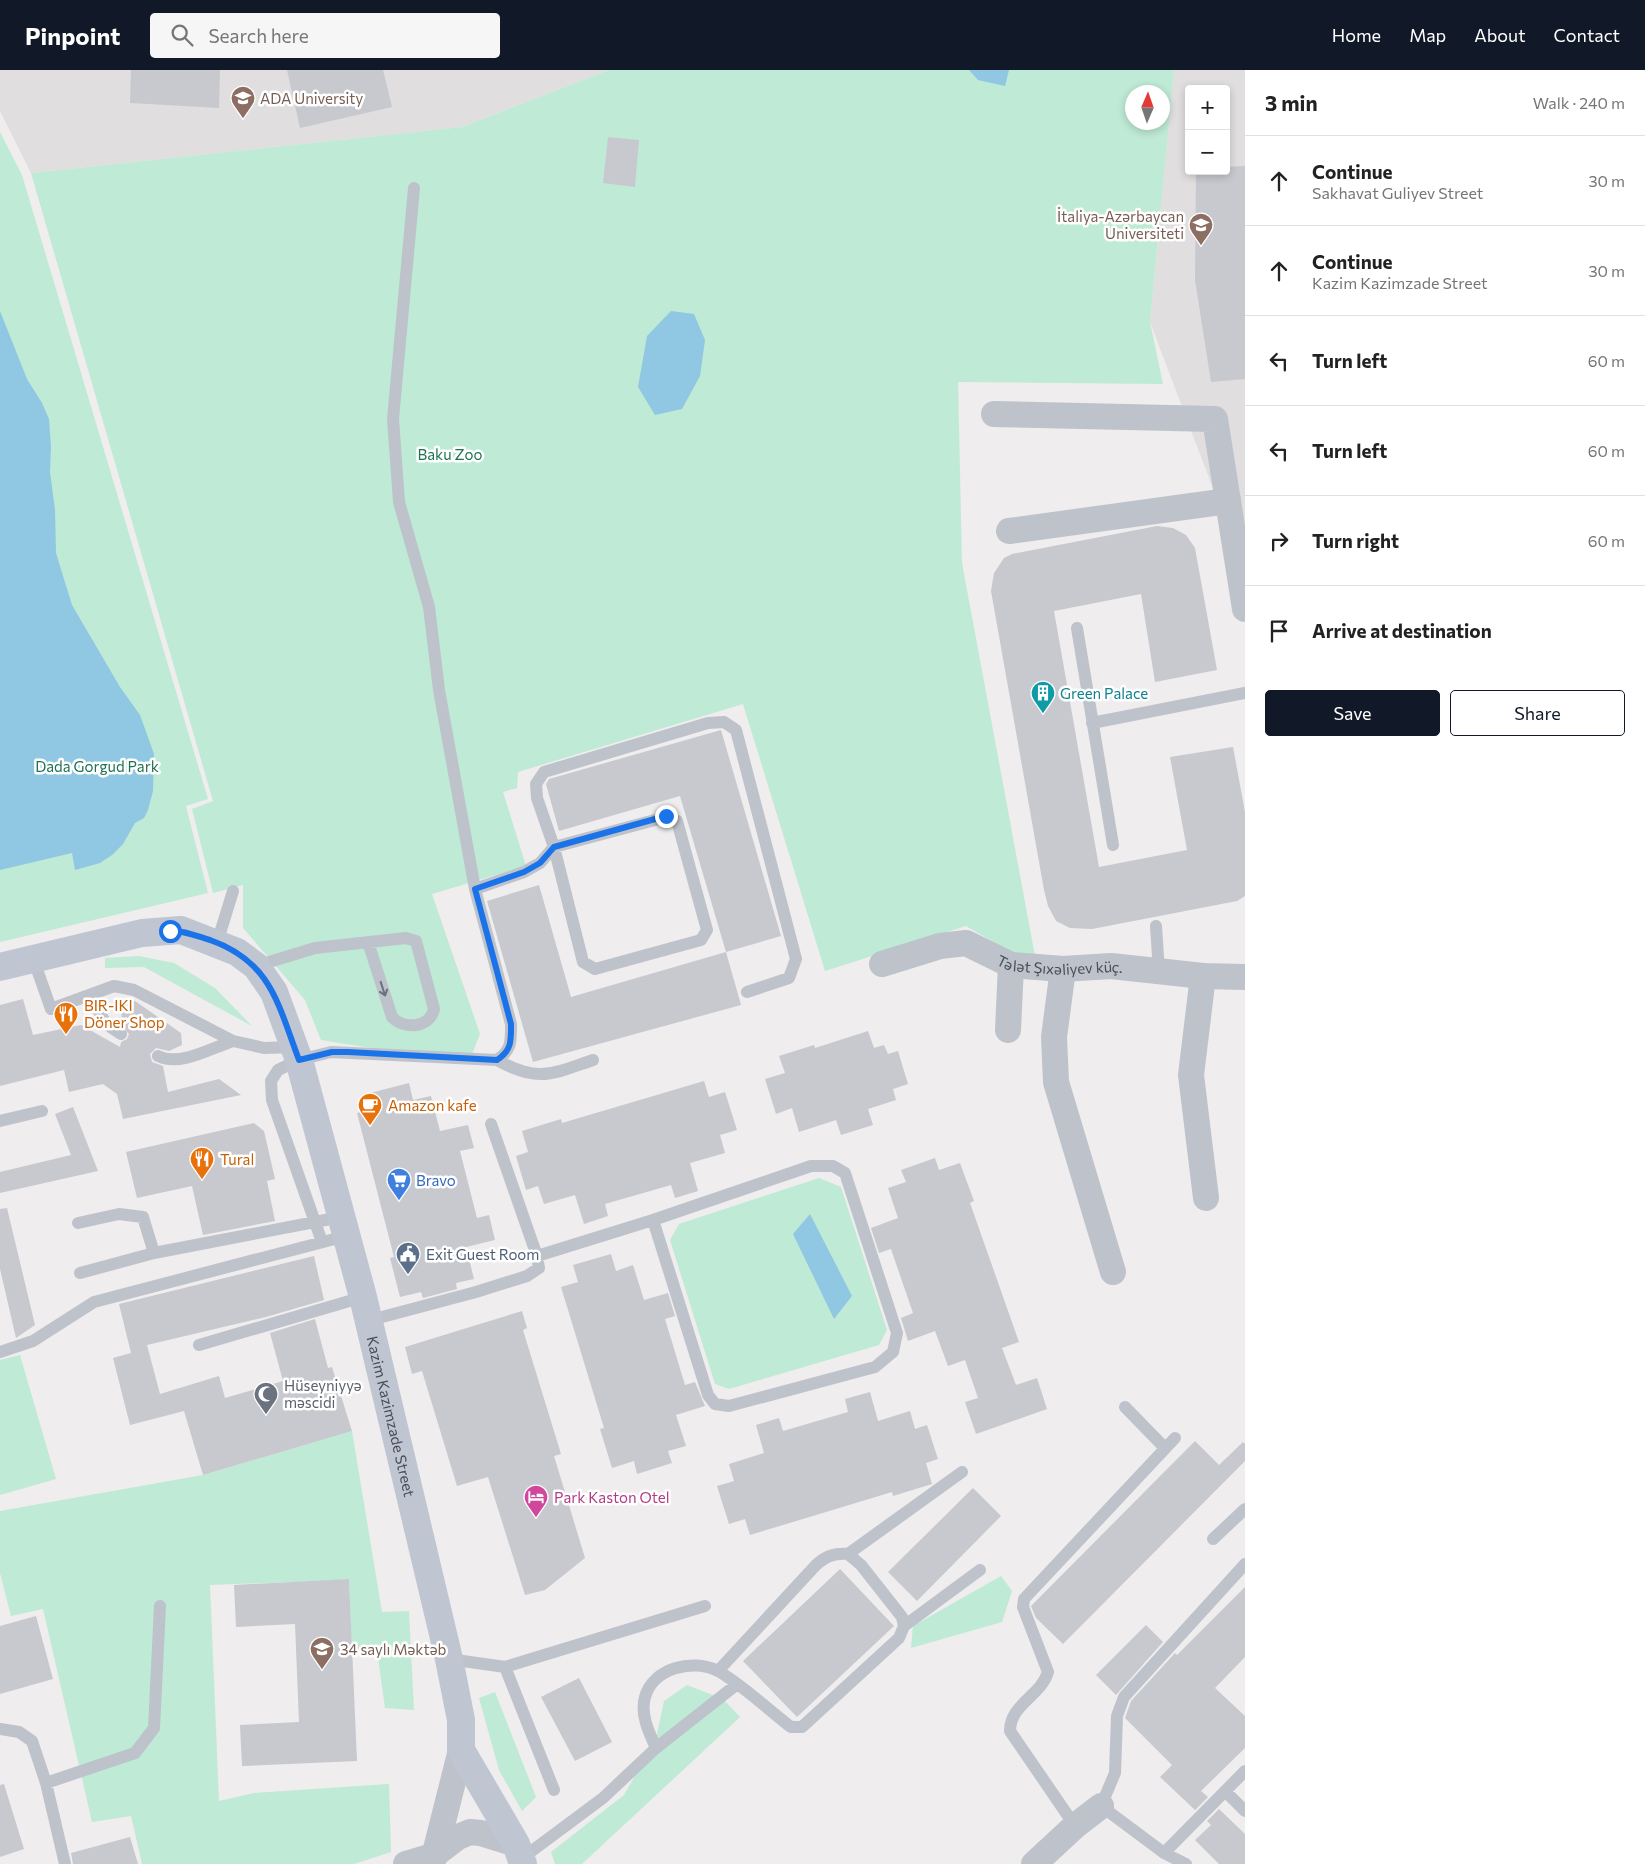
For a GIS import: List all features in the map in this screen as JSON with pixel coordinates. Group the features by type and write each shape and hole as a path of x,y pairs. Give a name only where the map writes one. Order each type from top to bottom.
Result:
{"main road":[{"name":"Kazim Kazimzade Street","path":"0,967 142,933 181,930 237,952 256,966 274,992 296,1053 336,1232 365,1309 449,1659 460,1720 461,1750 520,1856"}],"street":[{"path":"994,414 1215,419 1245,610"},
{"path":"1009,531 1228,501"},
{"name":"Tələt Şıxəliyev küç.","path":"882,964 940,946 966,943 1011,966 1063,969 1111,966 1203,976 1245,977"},
{"path":"1008,1030 1011,966"},
{"path":"1063,969 1054,1036 1056,1082 1113,1272"},
{"path":"1203,976 1191,1075 1206,1198"},
{"path":"433,1860 461,1750"},
{"path":"1034,1864 1075,1826 1101,1806"},
{"path":"406,1864 433,1860 458,1837 470,1832 481,1833 520,1856"}],"lane":[{"path":"414,188 393,419 399,502 428,608 439,690 475,889 511,1024 511,1040 507,1054 497,1060"},
{"path":"1077,628 1113,845"},
{"path":"1092,723 1245,692"},
{"path":"475,889 524,872 540,863 554,847 666,816 676,821 707,930 701,940 595,969 583,962 554,847 537,798 536,784 544,772 708,723 724,722 736,730 796,959 789,978 747,992"},
{"path":"217,943 233,892"},
{"path":"1156,926 1159,972"},
{"path":"256,966 315,948 368,942 406,938 416,942 434,1009 432,1017 425,1024 407,1026 396,1022 392,1017 368,942"},
{"path":"33,958 51,1009 114,986 134,990 233,1041 264,1048 296,1053 348,1052 497,1060 515,1070 532,1075 556,1073 593,1060"},
{"path":"90,995 106,1024 121,1034"},
{"path":"158,1056 166,1060 179,1060 233,1041"},
{"path":"296,1053 278,1070 272,1081 272,1100 315,1223 336,1232"},
{"path":"0,1121 42,1111"},
{"path":"199,1345 527,1276 539,1268 537,1256 491,1124"},
{"path":"537,1256 653,1220 811,1166 832,1166 845,1173 897,1333 893,1352 875,1367 729,1406 715,1404 708,1395 653,1220"},
{"path":"78,1223 119,1214 143,1217 154,1253"},
{"path":"80,1273 154,1253 315,1223 336,1232"},
{"path":"0,1352 33,1341 94,1302 336,1232"},
{"path":"1125,1407 1166,1448"},
{"path":"1075,1826 1010,1731 1013,1714 1045,1681 1048,1672 1023,1607 1024,1599 1175,1438"},
{"path":"848,1554 962,1472"},
{"path":"1213,1539 1245,1509"},
{"path":"718,1671 816,1565 825,1557 838,1553 848,1554 861,1565 902,1617 904,1626"},
{"path":"1186,1864 1164,1853 1101,1806 1115,1773 1117,1716 1124,1697 1245,1564"},
{"path":"656,1748 645,1723 644,1698 651,1685 663,1674 679,1667 700,1664 718,1671 791,1727 802,1727 899,1638 904,1626 980,1570"},
{"path":"46,1783 135,1752 154,1728 160,1606"},
{"path":"449,1659 505,1667 705,1606"},
{"path":"505,1667 554,1790"},
{"path":"520,1856 603,1798 656,1748 736,1685"},
{"path":"0,1729 19,1732 32,1741 46,1783 65,1864"},
{"path":"1164,1853 1245,1771"},
{"path":"1224,1791 1245,1811"}],"shaded area":[{"name":"ADA University","path":"0,70 609,70 462,127 31,173 0,111"},
{"name":"İtaliya-Azərbaycan Universiteti","path":"1174,70 1245,70 1245,573 1150,322 1168,130 1170,130"}],"green space":[{"name":"Baku Zoo","path":"609,70 1174,70 1170,112 1170,85 1125,85 1125,130 1168,130 1150,322 1163,384 958,382 962,563 1035,956 1019,957 966,926 825,971 743,704 518,772 517,788 503,792 526,866 432,894 480,1034 472,1054 439,1059 321,1040 305,1000 243,928 243,885 213,893 192,809 213,801 31,173 462,127"},
{"name":"Dada Gorgud Park","path":"0,132 22,175 208,799 186,806 208,893 0,942"},
{"path":"139,956 174,963 215,988 252,1026 144,967 105,968 105,958"},
{"path":"819,1178 841,1187 887,1330 879,1345 729,1389 715,1384 670,1240 679,1224"},
{"path":"20,1355 56,1479 0,1495 0,1360"},
{"path":"352,1431 382,1612 409,1611 414,1710 385,1708 377,1650 352,1652 349,1580 210,1585 219,1801 254,1793 389,1784 391,1852 354,1864 142,1864 131,1816 92,1822 43,1609 11,1616 0,1573 0,1511 203,1475"},
{"path":"1001,1576 1012,1591 1002,1622 911,1648 913,1626"},
{"path":"687,1685 723,1699 740,1717 582,1864 555,1864 551,1852 624,1795 656,1739 664,1701"},
{"path":"495,1692 536,1797 522,1811 499,1770 479,1698"}],"water":[{"path":"969,70 1009,70 1005,86 978,80"},
{"path":"0,311 27,379 42,403 49,419 50,472 55,510 56,553 72,605 120,687 140,715 154,754 153,791 144,818 135,823 123,844 112,855 100,863 75,870 72,853 0,870"},
{"path":"671,311 694,314 705,340 700,376 682,409 655,415 638,387 647,336"},
{"path":"810,1214 852,1296 834,1319 793,1234"}],"building":[{"path":"131,70 220,70 219,108 130,103"},
{"path":"287,70 383,70 392,107 300,128"},
{"path":"608,137 639,140 635,187 603,183"},
{"path":"1245,166 1245,379 1211,382 1195,280 1196,175 1230,175 1230,167"},
{"name":"Green Palace","path":"1157,526 1173,528 1186,535 1195,548 1217,670 1155,682 1141,594 1054,611 1099,867 1187,850 1170,757 1233,747 1245,812 1245,896 1237,901 1092,929 1070,928 1056,921 1048,906 1044,890 991,591 994,573 1004,558 1012,554"},
{"path":"721,730 781,936 726,952 680,796 559,831 546,784 549,779"},
{"path":"539,885 571,997 726,952 741,1005 533,1062 487,901"},
{"path":"23,999 33,1035 81,1025 120,1047 121,1042 127,1039 129,1034 121,1025 122,1006 135,1001 181,1033 182,1045 169,1051 156,1048 150,1054 152,1062 163,1066 168,1092 219,1079 241,1095 123,1119 117,1094 103,1084 69,1092 64,1070 0,1086 0,1005"},
{"path":"868,1031 874,1048 884,1045 888,1054 898,1051 908,1084 893,1089 896,1100 868,1109 873,1125 841,1135 836,1120 799,1132 792,1108 776,1114 765,1079 785,1073 779,1056 814,1045 815,1048"},
{"path":"704,1081 709,1097 725,1092 737,1130 720,1135 725,1153 690,1163 698,1191 675,1198 671,1185 605,1204 608,1216 584,1224 575,1195 544,1204 538,1186 526,1190 516,1156 528,1152 522,1131 561,1119 562,1123"},
{"path":"409,1083 413,1100 431,1096 440,1131 468,1125 474,1148 460,1151 477,1218 489,1215 495,1240 466,1247 474,1279 456,1283 457,1289 423,1298 421,1292 400,1297 390,1258 394,1257 357,1113 374,1109 370,1093"},
{"path":"73,1107 98,1171 0,1193 0,1172 71,1155 55,1114"},
{"name":"Tural","path":"254,1123 264,1131 275,1179 267,1181 275,1221 203,1235 192,1186 137,1198 126,1152"},
{"path":"935,1158 939,1170 960,1163 974,1201 970,1203 1019,1342 1002,1348 1016,1385 1037,1378 1047,1409 976,1434 965,1402 978,1398 965,1360 948,1366 935,1331 908,1341 901,1318 913,1313 891,1249 879,1253 871,1228 898,1218 888,1188 906,1182 901,1170"},
{"path":"7,1208 35,1325 16,1338 0,1269 0,1209"},
{"path":"611,1254 616,1271 633,1265 644,1300 668,1293 675,1316 665,1319 685,1385 695,1382 705,1406 676,1415 686,1446 668,1451 672,1463 637,1474 634,1461 612,1468 600,1429 604,1428 561,1287 578,1282 573,1265"},
{"path":"314,1256 324,1300 266,1317 147,1345 160,1394 219,1376 225,1398 283,1381 270,1333 315,1319 328,1368 332,1367 352,1431 203,1475 184,1411 130,1425 113,1358 131,1353 119,1304"},
{"path":"522,1311 527,1328 523,1330 561,1454 554,1456 585,1558 545,1590 525,1595 488,1477 457,1486 422,1371 412,1374 405,1347"},
{"path":"870,1392 878,1421 910,1411 915,1429 927,1425 938,1459 926,1463 932,1484 893,1496 892,1492 750,1535 745,1519 729,1524 717,1486 734,1481 729,1464 764,1453 756,1425 779,1418 783,1431 848,1412 845,1399"},
{"path":"1195,1441 1219,1465 1243,1442 1245,1444 1245,1461 1063,1644 1036,1618 1031,1606"},
{"path":"973,1488 1001,1516 917,1601 888,1572"},
{"path":"840,1569 894,1626 797,1717 743,1661"},
{"path":"349,1579 357,1761 242,1766 240,1725 299,1722 295,1624 236,1627 234,1585"},
{"path":"1245,1587 1245,1657 1215,1688 1245,1716 1245,1748 1201,1791 1208,1797 1195,1810 1160,1777 1172,1765 1125,1718 1131,1701 1175,1653 1177,1655"},
{"path":"36,1616 53,1679 0,1694 0,1626"},
{"path":"1146,1625 1163,1642 1116,1695 1096,1675"},
{"path":"579,1678 612,1742 575,1761 541,1697"},
{"path":"4,1784 24,1849 0,1857 0,1785"},
{"path":"1219,1809 1245,1834 1245,1864 1219,1864 1195,1840 1211,1825 1207,1821"},
{"path":"130,1837 138,1864 73,1864 71,1853"}],"place":[{"name":"ADA University","path":"243,119"},
{"name":"İtaliya-Azərbaycan Universiteti","path":"1201,246"},
{"name":"Green Palace","path":"1043,714"},
{"name":"BIR-IKI Döner Shop","path":"66,1035"},
{"name":"Amazon kafe","path":"370,1126"},
{"name":"Tural","path":"202,1180"},
{"name":"Bravo","path":"399,1201"},
{"name":"Exit Guest Room","path":"408,1275"},
{"name":"Hüseyniyyə məscidi","path":"266,1415"},
{"name":"Park Kaston Otel","path":"536,1518"},
{"name":"34 saylı Məktəb","path":"322,1670"}],"route":[{"path":"170,931 181,930 217,943 237,952 256,966 274,992 299,1060 332,1052 497,1060 507,1054 511,1040 511,1024 475,889 524,872 540,863 554,847 666,816"}]}
